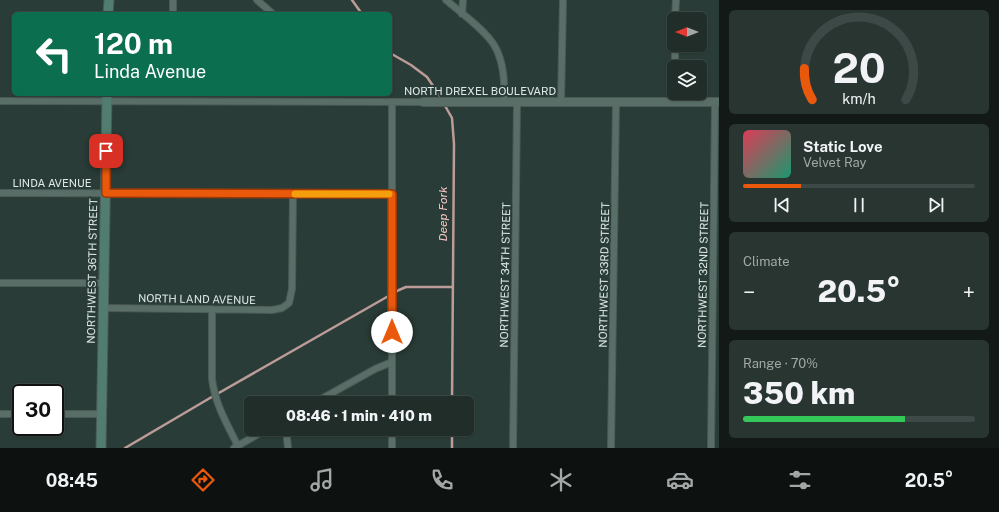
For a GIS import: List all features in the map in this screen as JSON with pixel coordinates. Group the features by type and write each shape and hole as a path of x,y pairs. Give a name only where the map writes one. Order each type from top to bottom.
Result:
{"main road":[{"path":"108,12 109,0"},
{"name":"NORTHWEST 36TH STREET","path":"101,448 107,97"}],"street":[{"path":"173,0 173,12"},
{"path":"257,0 271,12"},
{"path":"446,0 488,36 497,50 502,70 504,102"},
{"path":"462,14 463,0"},
{"path":"561,103 563,0"},
{"path":"675,12 676,0"},
{"path":"172,96 172,101"},
{"path":"346,96 347,102"},
{"name":"NORTH DREXEL BOULEVARD","path":"0,101 107,97 172,101 561,103 717,102"},
{"path":"392,102 392,396"},
{"name":"NORTHWEST 34TH STREET","path":"512,448 517,102"},
{"name":"NORTHWEST 33RD STREET","path":"611,448 616,102"},
{"name":"NORTHWEST 32ND STREET","path":"711,448 717,102"},
{"name":"LINDA AVENUE","path":"0,193 392,194"},
{"name":"NORTH LAND AVENUE","path":"103,308 212,310 279,309 289,303 292,289 293,194"},
{"path":"0,283 104,283"},
{"path":"212,310 212,372 217,403 236,447 255,436"},
{"path":"327,396 375,369 392,362"},
{"path":"0,414 12,414"},
{"path":"64,414 102,414"},
{"path":"287,436 288,448"},
{"path":"392,436 392,448"}],"waterway":[{"name":"Deep Fork","path":"352,0 361,12"},
{"name":"Deep Fork","path":"392,54 411,65 427,77 442,99"},
{"name":"Deep Fork","path":"444,104 452,118 454,144 452,396"},
{"path":"125,448 399,290 406,287 453,287"},
{"name":"Deep Fork","path":"452,436 452,448"}],"slow traffic":[{"path":"295,194 389,194"}],"route":[{"path":"106,151 106,193 392,194 392,332"}]}
